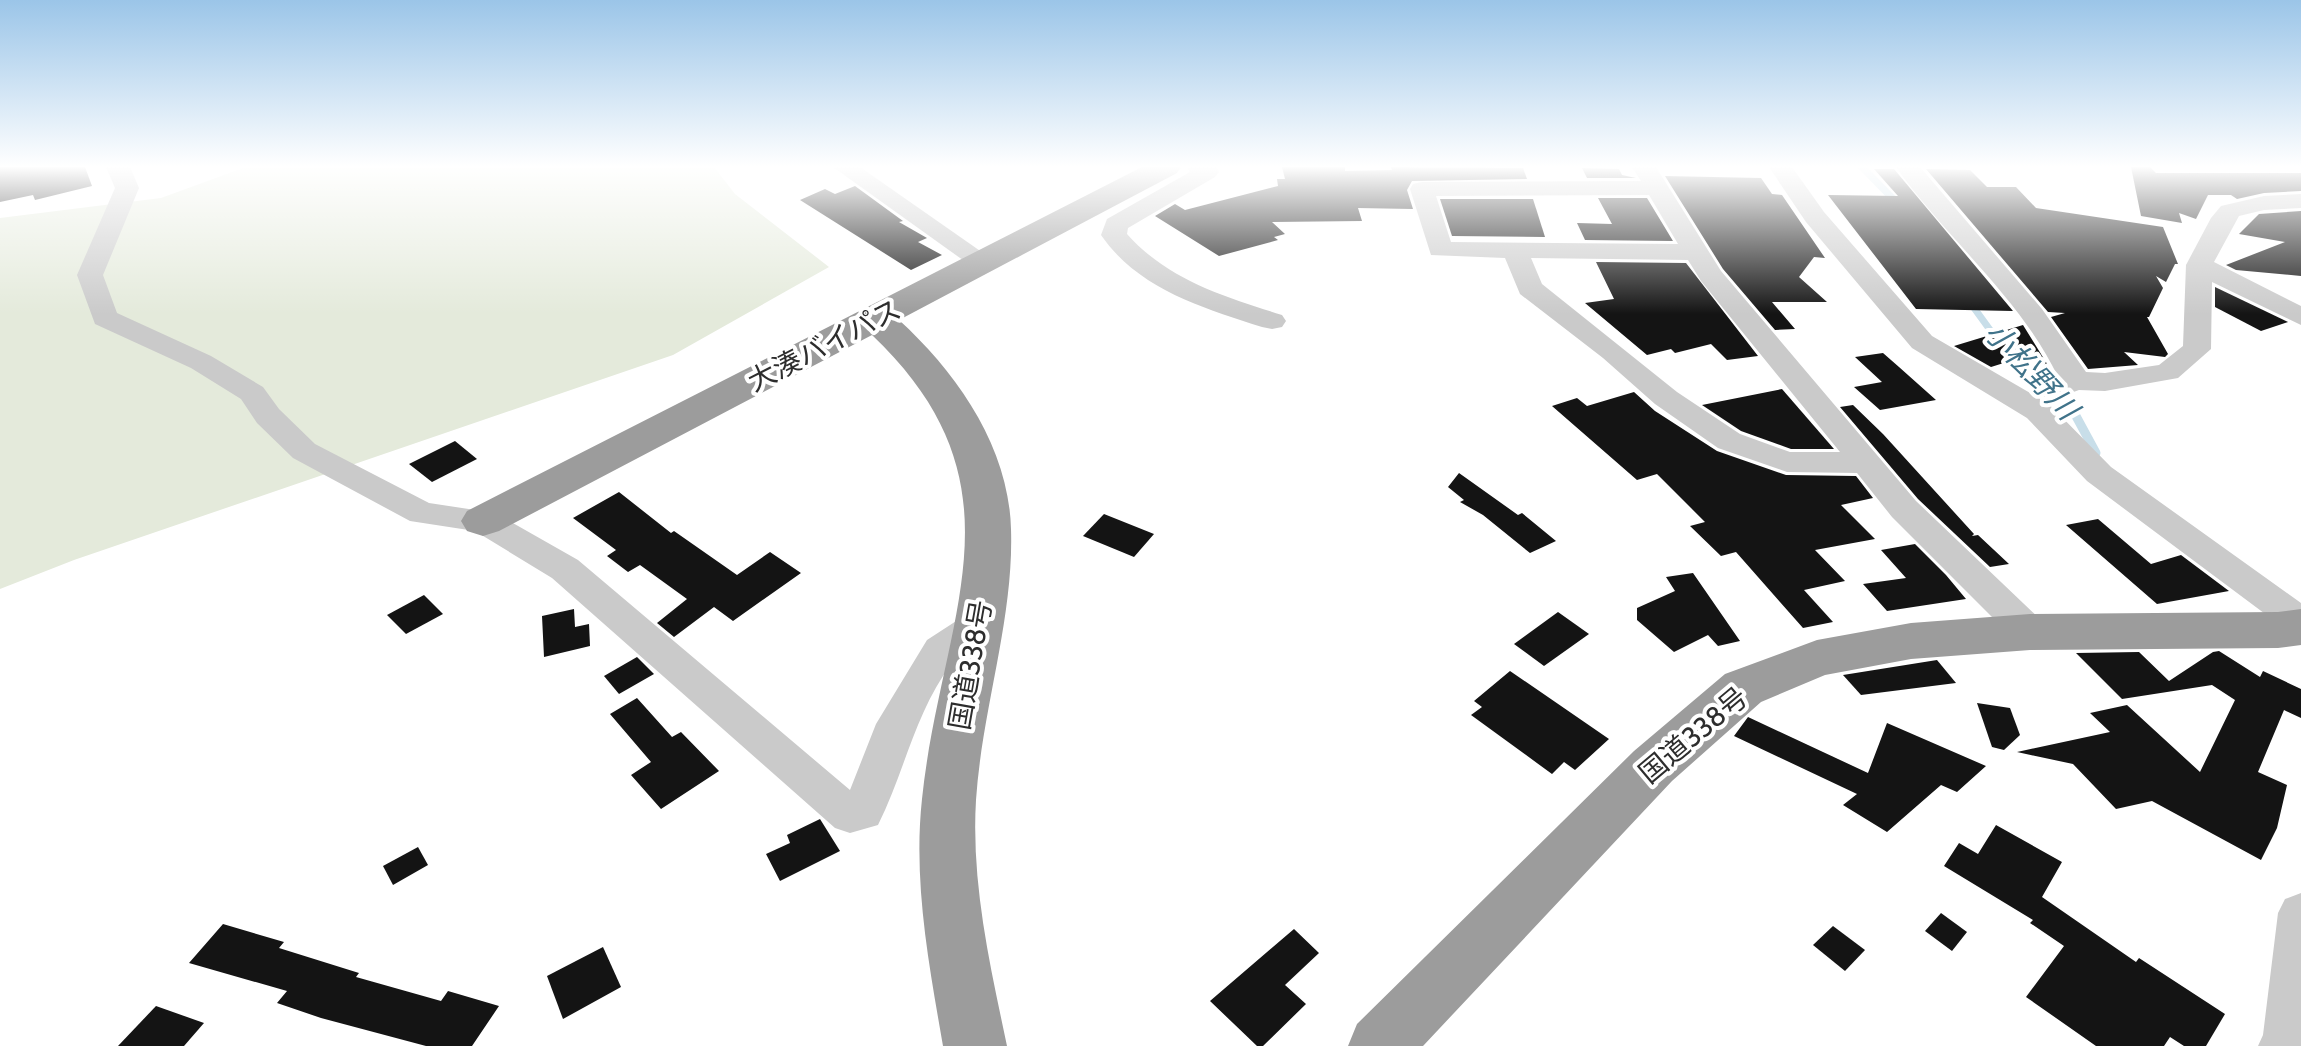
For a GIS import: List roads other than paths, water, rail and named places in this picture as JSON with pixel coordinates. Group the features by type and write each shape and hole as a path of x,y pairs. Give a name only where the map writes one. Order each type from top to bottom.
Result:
{"highway":[{"name":"大湊バイパス","path":"483,521 1072,216"},
{"name":"国道338号","path":"875,318 894,335 952,402 977,459 989,525 980,624 959,726 949,802 950,905 975,1046"},
{"name":"国道338号","path":"1380,1046 1653,766 1743,688 1817,658 1911,641 2030,632 2278,630 2301,625"}],"street":[{"path":"115,216 90,275 105,318 201,362 252,393 268,416 304,451 422,513 483,521 565,569 636,634 850,815 863,812 896,724 940,650 980,624"},
{"path":"915,216 983,262"},
{"path":"1130,216 1116,224 1114,235 1130,257 1193,295 1272,321"},
{"path":"1430,216 1440,250 1695,252"},
{"path":"1673,216 1710,275 1904,509 2030,632"},
{"path":"1814,216 1922,342 2055,393 2168,372 2197,349 2199,265 2226,216"},
{"path":"1948,216 2032,315 2065,360 2055,393 2099,474 2301,625"},
{"path":"1515,250 1530,288 1613,352 1666,398 1729,441 1787,462 1867,463"},
{"path":"2199,265 2301,317"},
{"path":"2283,1046 2287,1039 2301,913"}],"waterway":[{"name":"小松野川","path":"1969,301 2001,345 2055,392"},
{"name":"小松野川","path":"2053,390 2070,405 2096,453"}]}
